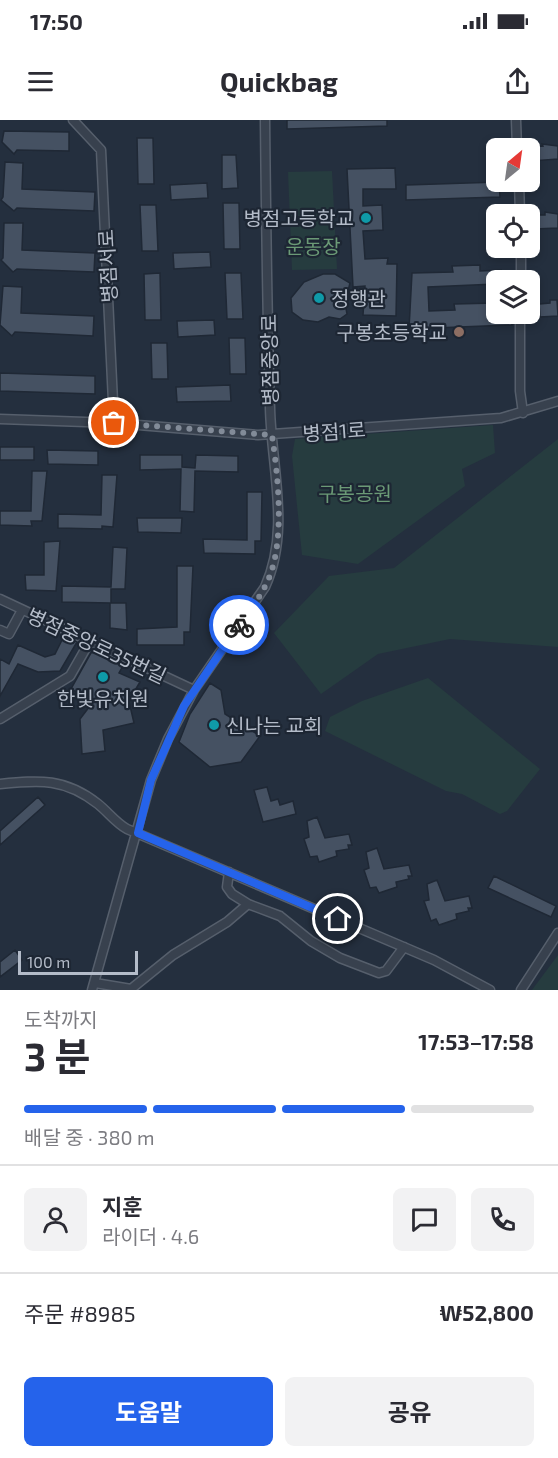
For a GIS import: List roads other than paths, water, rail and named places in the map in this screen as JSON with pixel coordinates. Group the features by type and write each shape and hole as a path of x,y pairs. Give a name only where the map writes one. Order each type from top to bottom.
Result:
{"street":[{"name":"병점서로","path":"73,120 101,150 114,423"},
{"name":"병점중앙로","path":"94,986 151,780 168,739 194,690 259,597 273,567 278,514 272,435 265,120"},
{"path":"516,120 517,138"},
{"path":"520,324 520,391 523,413"},
{"name":"병점1로","path":"0,419 114,423 272,435 501,418 558,401"},
{"name":"병점중앙로35번길","path":"0,599 194,690"},
{"path":"0,630 9,634 22,610"},
{"path":"0,719 70,676 90,641"},
{"path":"0,784 58,782 72,787 100,805 121,826 404,947 490,990"},
{"path":"229,872 227,887 232,894 248,904 280,916 311,941 340,958 379,973 386,971 404,947"},
{"path":"94,986 133,990 172,954 234,917 248,904"},
{"path":"520,990 558,933"}],"place":[{"name":"병점고등학교","path":"366,218"},
{"name":"정행관","path":"319,298"},
{"name":"구봉초등학교","path":"459,332"},
{"name":"한빛유치원","path":"103,677"},
{"name":"신나는 교회","path":"214,725"}],"park label":[{"name":"운동장","path":"313,246"},
{"name":"구봉공원","path":"355,493"}]}
